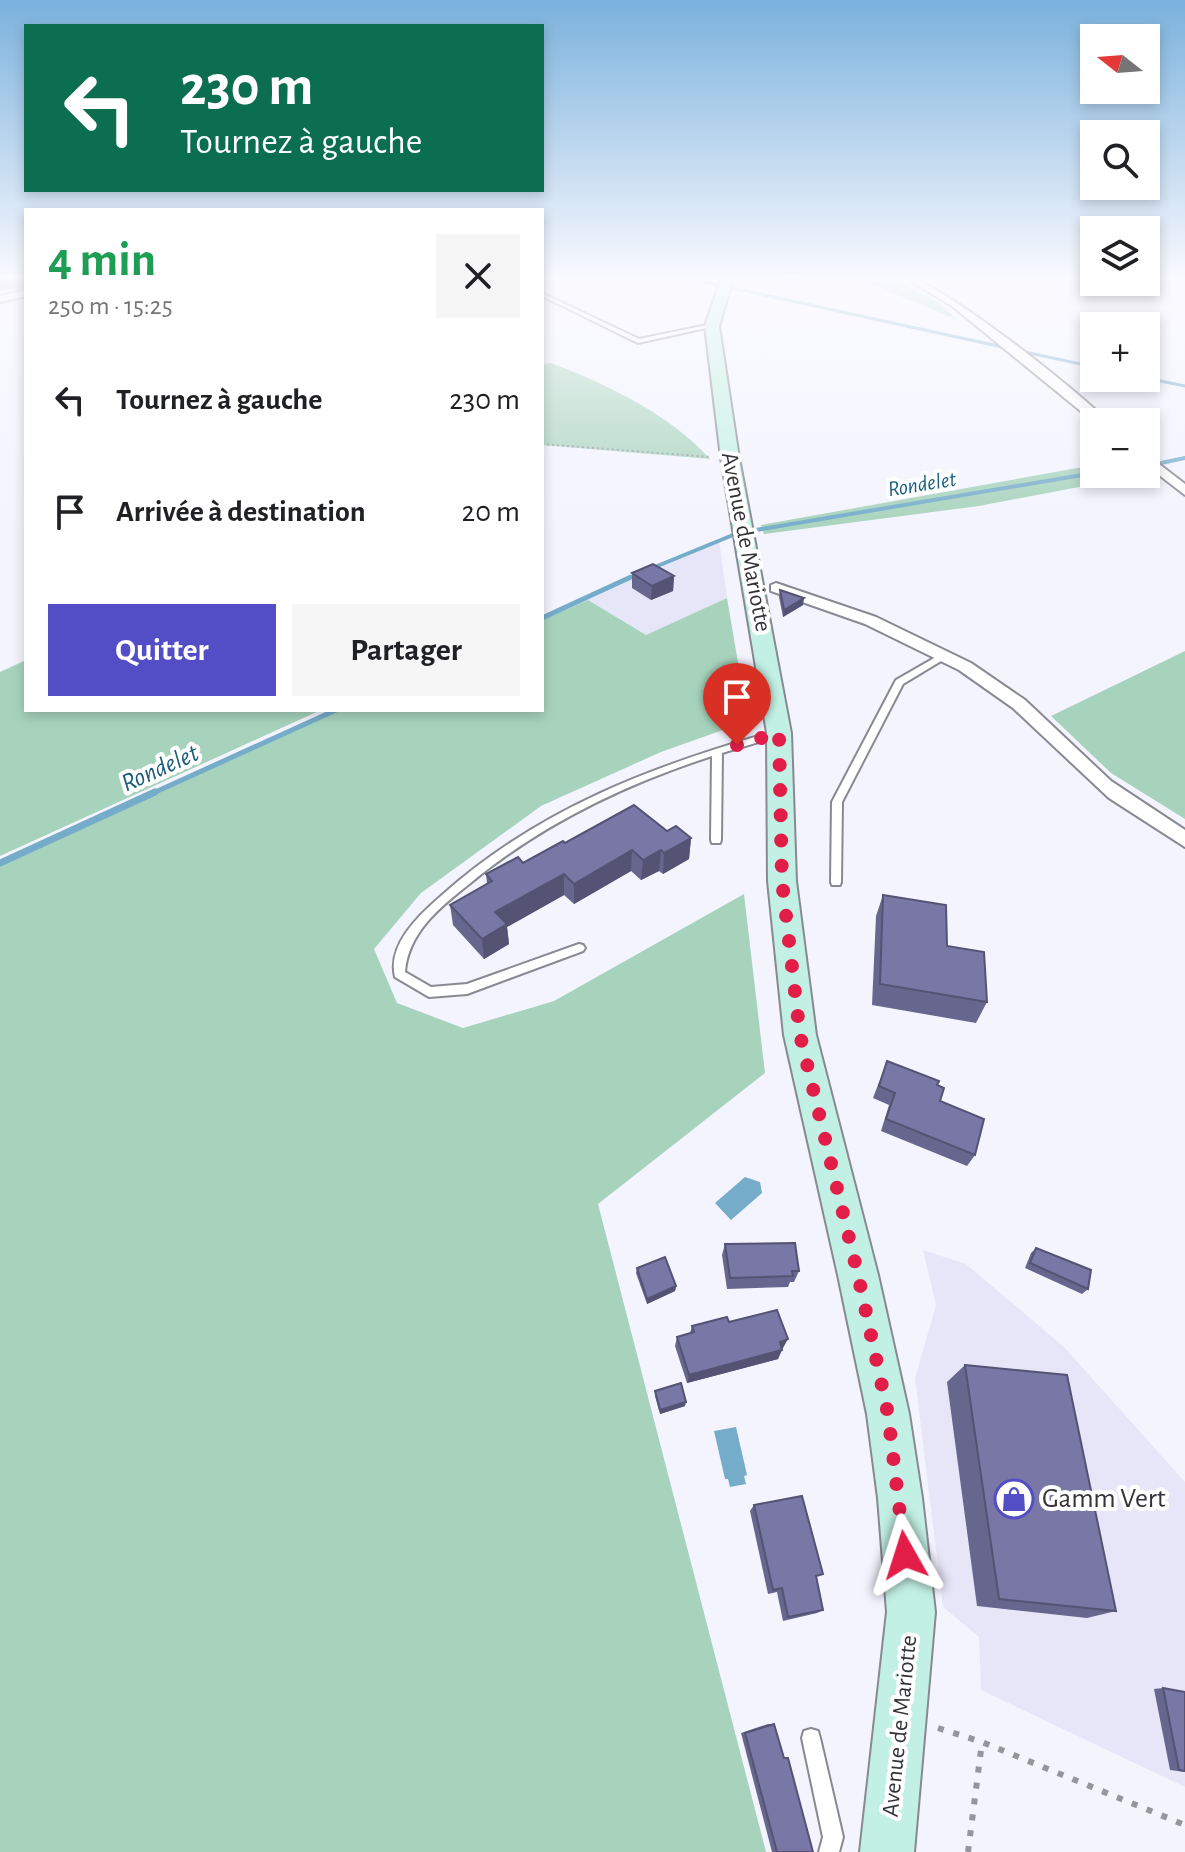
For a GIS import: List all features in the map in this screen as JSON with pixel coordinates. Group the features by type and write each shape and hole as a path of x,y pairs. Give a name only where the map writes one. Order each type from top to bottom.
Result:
{"main road":[{"name":"Avenue de Mariotte","path":"717,362 730,458 779,733 782,881 800,1035 858,1275 888,1414 900,1498 911,1612 887,1852"}],"street":[{"path":"1030,362 1085,408"},
{"path":"1160,470 1185,491"},
{"path":"776,588 880,626 943,656 1017,703 1097,779 1142,814 1185,840"}],"lane":[{"path":"836,882 837,802 899,682 943,656"},
{"path":"579,948 467,989 429,992 399,974 399,953 415,928 496,853 548,821 630,781 779,733"},
{"path":"716,840 717,751"},
{"path":"811,1738 833,1837 829,1852"}],"path":[{"path":"544,444 730,458"},
{"path":"902,1717 982,1742 1185,1825"},
{"path":"968,1852 982,1742"}],"shaded area":[{"path":"719,540 727,598 646,635 588,600"},
{"path":"923,1250 966,1264 1064,1347 1185,1482 1185,1787 981,1690 979,1637 943,1607 915,1378 936,1305"}],"green space":[{"path":"551,363 636,402 676,428 710,459 544,445 544,365"},
{"path":"1080,468 1080,487 979,506 764,534 761,525"},
{"path":"727,598 748,721 661,752 541,806 421,893 374,949 397,1003 463,1028 554,1001 744,894 765,1073 598,1204 766,1852 0,1852 0,865 332,712 544,712 544,619 588,600 646,635"},
{"path":"1185,651 1185,819 1111,773 1051,716"},
{"path":"24,661 24,712 317,712 0,856 0,672"}],"water":[{"path":"745,1177 760,1182 762,1193 731,1220 715,1203"},
{"path":"736,1427 747,1475 744,1476 746,1484 730,1487 728,1479 725,1479 714,1431"}],"building":[{"path":"653,564 674,576 652,586 632,573"},
{"path":"780,590 804,598 784,610"},
{"path":"634,805 667,831 676,826 691,838 643,860 632,850 574,884 564,874 495,912 507,924 482,939 450,905 492,881 486,874 518,857 523,863"},
{"path":"883,895 946,905 947,946 984,952 987,1002 880,984"},
{"path":"887,1061 939,1081 937,1085 944,1088 940,1101 984,1119 975,1155 886,1119 895,1093 879,1086"},
{"path":"795,1243 799,1271 792,1271 793,1276 730,1278 725,1244"},
{"path":"1036,1248 1091,1270 1088,1289 1030,1263"},
{"path":"665,1257 676,1286 647,1299 637,1268"},
{"path":"777,1310 788,1339 780,1342 782,1350 689,1375 677,1337 694,1332 692,1326 727,1317 729,1322"},
{"name":"Gamm Vert","path":"965,1365 1067,1375 1116,1611 999,1599"},
{"path":"681,1383 686,1402 660,1410 655,1391"},
{"path":"802,1496 823,1574 816,1576 823,1610 788,1617 782,1588 773,1590 754,1505"},
{"path":"1163,1688 1185,1692 1185,1771 1179,1770"},
{"path":"774,1724 784,1758 788,1758 813,1852 777,1852 745,1733"}],"waterway":[{"path":"1073,362 1080,364"},
{"path":"1160,381 1185,386"},
{"name":"Rondelet","path":"1161,463 1185,458"},
{"name":"Rondelet","path":"756,530 1080,475"},
{"name":"Rondelet","path":"650,569 733,535"},
{"name":"Rondelet","path":"627,579 639,574"},
{"name":"Rondelet","path":"544,617 631,577"},
{"name":"Rondelet","path":"151,794 332,712"},
{"name":"Rondelet","path":"0,863 155,792"}],"place":[{"name":"Gamm Vert","path":"1014,1499"}],"route":[{"path":"737,745 779,733 782,881 800,1035 888,1414 905,1555"}]}
